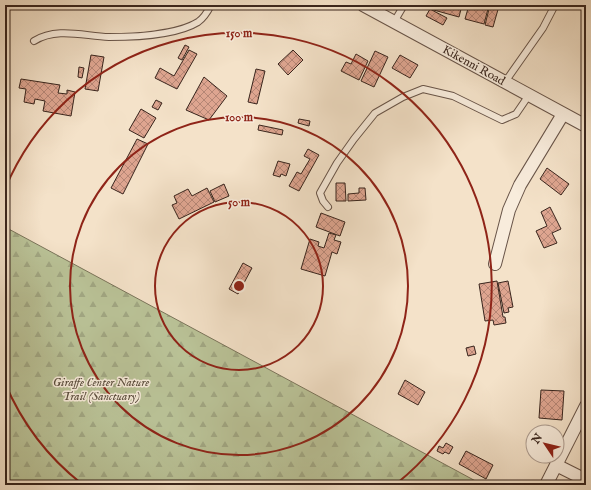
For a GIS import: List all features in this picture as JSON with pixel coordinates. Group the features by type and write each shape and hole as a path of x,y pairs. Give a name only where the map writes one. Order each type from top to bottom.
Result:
{"street":[{"name":"Kikenni Road","path":"363,5 586,126"},
{"path":"495,264 509,210 520,185 563,114"},
{"path":"546,485 586,406"},
{"path":"556,465 586,480"}],"lane":[{"path":"34,41 42,36 64,33 109,36 157,33 172,30 199,21 212,5"},
{"path":"394,22 404,5"},
{"path":"505,82 543,28 556,5"},
{"path":"328,207 323,201 320,193 336,163 375,113 403,97 423,89 453,96 502,120 516,114 529,95"}],"green space":[{"name":"Giraffe Center Nature Trail (Sanctuary)","path":"5,227 483,485 5,485"}],"building":[{"path":"431,5 462,5 459,17 430,9"},
{"path":"469,5 489,5 484,24 465,19"},
{"path":"490,5 499,6 493,27 485,25"},
{"path":"430,9 447,18 443,25 426,16"},
{"path":"185,45 189,47 182,60 178,58"},
{"path":"189,50 197,54 177,89 155,78 160,68 174,76"},
{"path":"293,50 303,60 288,75 278,64"},
{"path":"375,51 388,57 374,87 361,81"},
{"path":"356,54 368,61 359,80 341,71 346,62 351,64"},
{"path":"91,55 104,57 98,91 85,89"},
{"path":"400,55 418,65 410,78 392,68"},
{"path":"79,67 84,68 82,78 78,77"},
{"path":"256,69 265,71 257,104 248,102"},
{"path":"204,77 227,96 209,120 186,110"},
{"path":"21,79 60,85 58,93 67,94 67,90 75,92 71,116 43,111 45,101 35,99 34,104 24,102 26,89 19,88"},
{"path":"156,100 162,103 158,110 152,107"},
{"path":"141,109 156,118 144,138 129,130"},
{"path":"299,119 310,121 309,126 298,123"},
{"path":"259,125 283,130 282,135 258,130"},
{"path":"137,139 148,144 123,194 111,188"},
{"path":"308,149 319,155 299,191 289,186 297,172 301,174 310,159 304,156"},
{"path":"278,161 290,164 286,176 281,174 280,177 273,175"},
{"path":"547,168 569,184 561,195 540,179"},
{"path":"336,183 345,183 346,201 336,201"},
{"path":"224,184 229,196 215,202 210,191"},
{"path":"207,188 214,202 179,219 172,205 177,203 174,196 188,189 192,196"},
{"path":"359,188 365,188 366,200 348,201 348,194 359,193"},
{"path":"550,207 561,229 552,233 557,243 544,248 536,231 547,226 541,212"},
{"path":"321,213 345,222 340,236 316,227"},
{"path":"329,233 336,235 334,240 341,242 337,254 332,252 325,276 301,269 310,239 319,242 318,246 324,248"},
{"path":"243,263 252,268 238,294 229,289"},
{"path":"497,281 503,317 505,317 506,323 494,325 493,320 485,321 479,284"},
{"path":"508,281 513,307 508,308 509,312 504,313 498,283"},
{"path":"474,346 476,354 468,356 466,348"},
{"path":"405,380 425,392 418,405 398,394"},
{"path":"541,390 564,391 562,420 539,418"},
{"path":"446,443 453,447 449,454 445,452 443,454 437,451 439,446 443,448"},
{"path":"466,451 493,465 486,479 459,464"}]}
